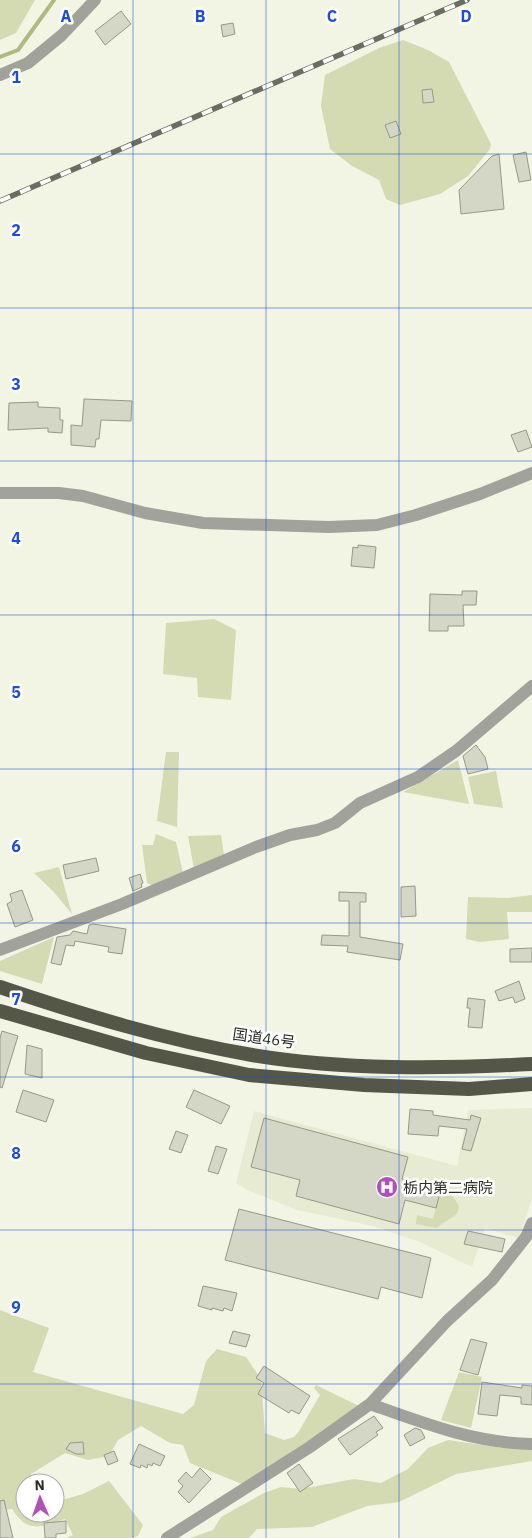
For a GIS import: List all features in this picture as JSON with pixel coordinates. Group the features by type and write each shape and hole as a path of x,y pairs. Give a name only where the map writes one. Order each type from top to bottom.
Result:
{"highway":[{"name":"国道46号","path":"0,987 75,1013 142,1031 253,1055 365,1066 469,1067 532,1064"},
{"path":"0,1011 136,1051 250,1075 402,1086 469,1088 532,1084"}],"street":[{"path":"0,75 28,63 62,35 95,0"},
{"path":"0,493 59,493 83,496 145,514 203,524 329,527 377,525 416,515 480,494 532,473"},
{"path":"0,950 122,904 256,847 290,835 317,830 335,823 360,802 418,777 456,751 532,686"},
{"path":"166,1538 310,1446 370,1404 447,1321 492,1280 526,1237 532,1223"},
{"path":"370,1404 445,1431 503,1444 532,1444"}],"shaded area":[{"path":"0,0 35,0 16,33 0,40"},
{"path":"403,40 428,50 449,62 491,144 490,149 468,176 440,194 400,205 386,199 379,180 352,166 330,149 321,106 325,75 379,48"},
{"path":"214,619 236,630 231,700 198,697 197,678 163,674 166,623"},
{"path":"166,752 179,752 177,827 157,821"},
{"path":"458,760 469,804 403,792"},
{"path":"496,771 503,808 474,804 468,777"},
{"path":"156,834 176,842 183,873 154,886 147,883 142,845 153,845"},
{"path":"221,835 224,855 194,869 188,836"},
{"path":"59,867 72,914 53,891 34,873"},
{"path":"532,895 532,912 507,912 509,939 480,942 466,939 468,897 508,898"},
{"path":"54,937 42,984 0,971 0,961"},
{"name":"栃内第二病院","path":"532,1108 532,1199 519,1238 485,1228 472,1267 420,1242 373,1226 297,1210 247,1190 236,1183 254,1111 457,1166 468,1110"},
{"path":"443,1181 459,1206 457,1214 436,1228 416,1224 417,1215 433,1219"},
{"path":"0,1310 49,1328 33,1372 183,1414 194,1405 206,1361 217,1349 246,1357 261,1379 265,1433 284,1440 294,1437 320,1395 314,1388 316,1385 359,1406 301,1447 242,1484 190,1463 183,1445 170,1443 141,1426 118,1440 109,1456 88,1460 65,1453 33,1473 15,1473 15,1513 12,1509 0,1510"},
{"path":"459,1372 482,1377 471,1428 441,1420"},
{"path":"448,1440 503,1448 532,1448 532,1461 456,1474 399,1502 367,1506 312,1527 257,1529 249,1538 190,1538 213,1530 221,1517 264,1493 281,1487 301,1489 354,1479 381,1483 408,1469 428,1448"},
{"path":"109,1481 143,1525 138,1536 132,1538 66,1538 73,1535 65,1519 65,1499 83,1494"},
{"path":"26,1523 51,1523 41,1526"}],"building":[{"path":"121,11 131,24 105,45 95,31"},
{"path":"233,23 235,34 223,37 221,25"},
{"path":"432,89 434,102 423,103 422,90"},
{"path":"396,121 401,134 390,138 385,125"},
{"path":"526,152 531,180 519,182 513,155"},
{"path":"499,154 504,209 461,214 459,190 492,156"},
{"path":"84,399 132,401 131,421 101,420 99,439 96,439 95,447 71,445 71,425 82,426"},
{"path":"38,402 38,407 60,408 60,420 63,420 62,433 48,432 48,428 8,430 9,403"},
{"path":"526,430 532,447 518,452 511,435"},
{"path":"358,545 376,547 374,568 351,566 353,547 358,548"},
{"path":"462,591 477,591 476,605 463,605 464,626 448,626 448,631 429,631 430,594 462,595"},
{"path":"476,745 485,757 488,769 468,774 463,756"},
{"path":"96,858 99,871 66,879 63,865"},
{"path":"140,874 143,883 141,884 142,887 133,891 129,878"},
{"path":"415,886 416,916 401,917 401,887"},
{"path":"22,890 33,920 15,927 7,904 12,901 10,894"},
{"path":"339,892 366,893 366,902 360,902 360,937 403,944 400,960 347,952 348,946 321,945 322,935 349,936 349,901 339,901"},
{"path":"89,925 126,929 122,954 108,952 109,947 75,941 74,946 66,945 61,965 51,963 57,937 70,935 73,931 87,934"},
{"path":"532,948 532,962 510,962 510,949"},
{"path":"519,981 525,999 515,1003 513,997 499,1001 495,991"},
{"path":"468,998 485,1000 482,1028 468,1027 470,1008 467,1008"},
{"path":"2,1031 18,1036 2,1088 0,1087 0,1038"},
{"path":"27,1045 42,1049 42,1078 25,1074"},
{"path":"23,1090 54,1100 46,1122 16,1112"},
{"path":"194,1090 230,1106 221,1124 186,1107"},
{"path":"410,1109 433,1111 433,1115 470,1120 471,1115 481,1118 471,1151 462,1149 467,1129 439,1126 438,1136 408,1134"},
{"name":"栃内第二病院","path":"264,1118 408,1157 402,1179 441,1189 436,1208 405,1200 399,1224 296,1196 300,1180 251,1167"},
{"path":"176,1131 188,1135 181,1153 169,1149"},
{"path":"216,1146 227,1149 218,1174 208,1171"},
{"path":"239,1209 431,1258 422,1298 381,1287 378,1299 225,1260"},
{"path":"468,1231 505,1239 502,1252 464,1244"},
{"path":"203,1286 237,1293 232,1311 224,1308 223,1311 212,1308 212,1310 198,1306"},
{"path":"233,1331 250,1335 246,1347 229,1343"},
{"path":"471,1339 487,1343 478,1375 460,1370"},
{"path":"264,1366 310,1396 299,1414 291,1410 289,1413 258,1394 264,1383 256,1378"},
{"path":"482,1382 522,1388 522,1385 532,1386 532,1405 521,1404 521,1397 500,1395 497,1416 478,1414"},
{"path":"374,1416 383,1428 376,1432 378,1435 350,1455 338,1439"},
{"path":"415,1428 421,1430 425,1438 410,1446 404,1435"},
{"path":"83,1442 84,1454 76,1454 66,1449 70,1443"},
{"path":"139,1444 165,1456 160,1466 153,1463 152,1466 148,1464 147,1468 141,1465 140,1468 130,1464"},
{"path":"114,1451 118,1461 108,1465 104,1455"},
{"path":"299,1464 313,1483 300,1492 287,1473"},
{"path":"200,1468 211,1479 189,1503 178,1492 183,1486 178,1481 186,1472 192,1478"},
{"path":"4,1500 13,1538 0,1538 0,1501"},
{"path":"65,1521 66,1533 56,1534 56,1538 45,1538 44,1523 65,1523"}],"waterway":[{"path":"0,57 18,50 54,0"}],"railway":[{"path":"0,201 467,0"}],"place":[{"name":"栃内第二病院","path":"387,1187"}]}
